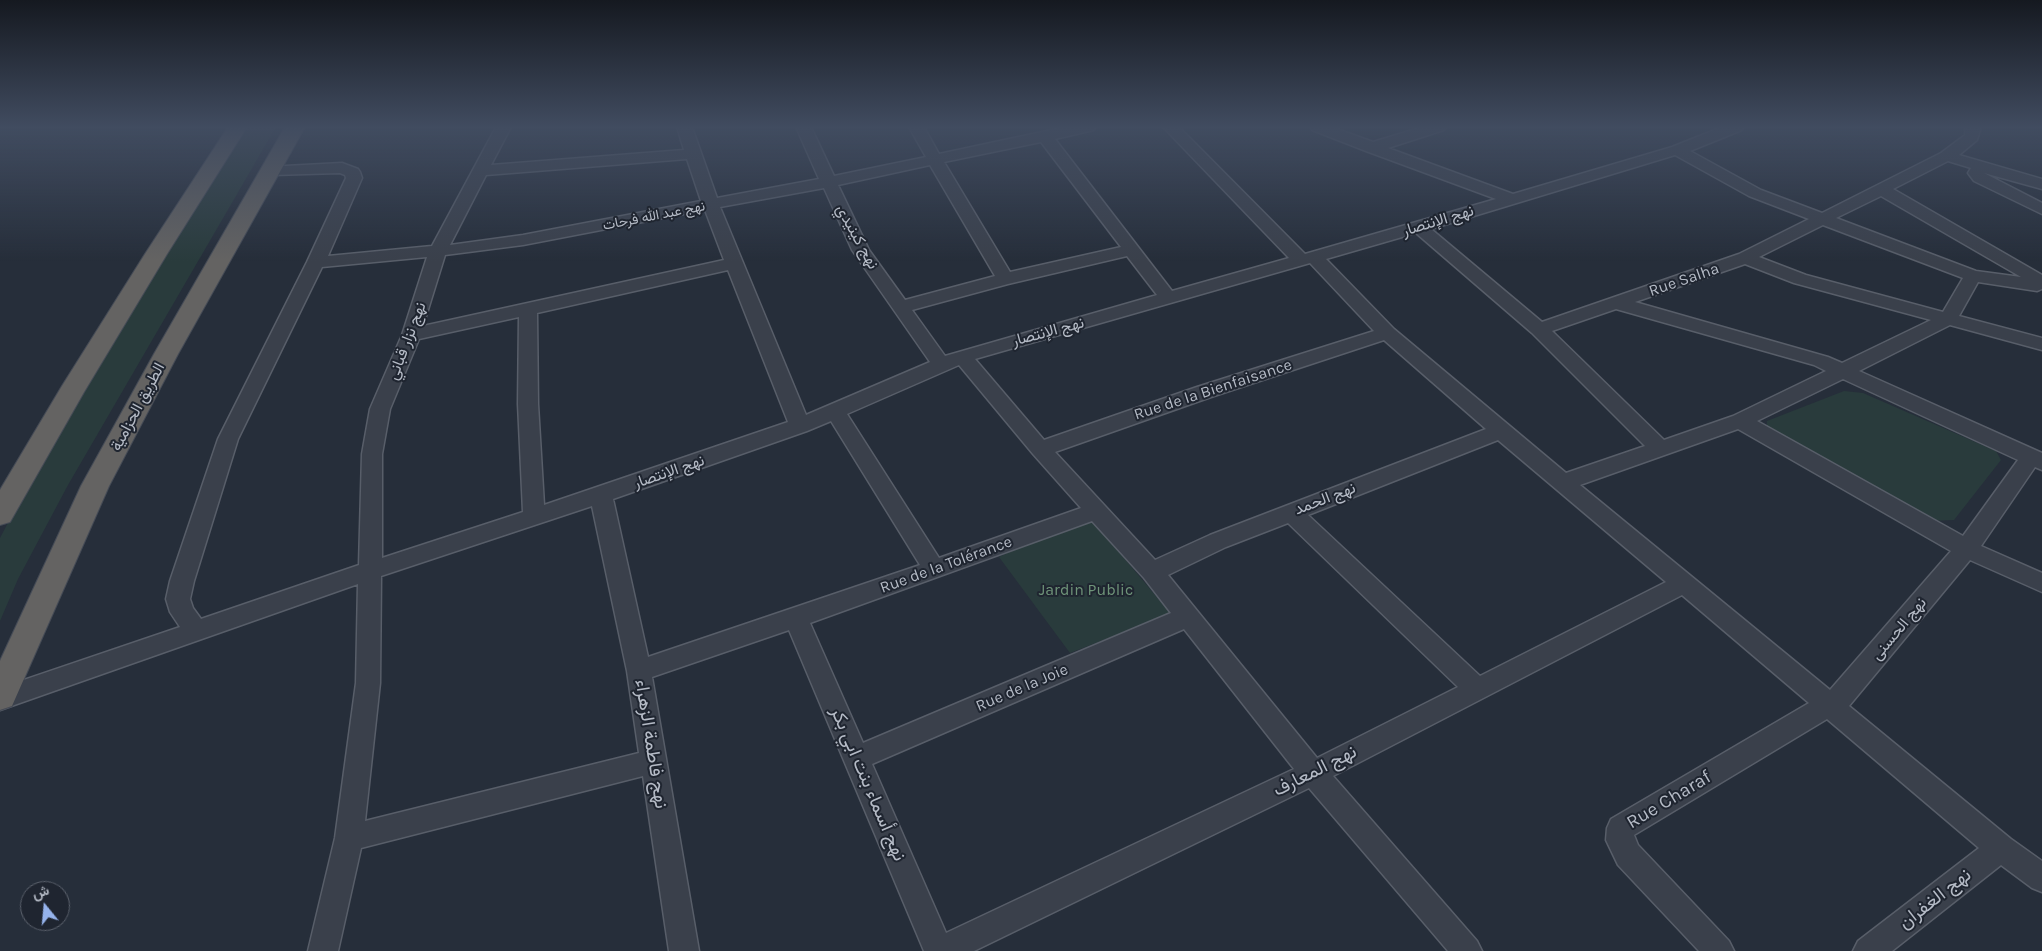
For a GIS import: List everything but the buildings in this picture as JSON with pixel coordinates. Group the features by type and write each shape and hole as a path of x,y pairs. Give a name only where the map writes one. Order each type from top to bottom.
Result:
{"highway":[{"path":"0,514 71,392 210,171"},
{"name":"الطريق الحزامية","path":"0,698 95,486 166,354 271,171"}],"street":[{"path":"196,630 182,612 178,599 225,448 316,262 354,178 350,171"},
{"name":"نهج نزار قباني","path":"323,951 350,838 368,683 372,454 380,408 412,335 438,251 481,171"},
{"path":"700,171 711,205 800,426"},
{"name":"نهج كينيدي","path":"823,171 860,250 941,364"},
{"name":"نهج عبد الله فرحات","path":"316,262 480,247 711,205 879,171"},
{"path":"941,171 1005,280"},
{"path":"1072,171 1169,299"},
{"path":"1216,171 1387,333 1501,431 1565,482 2001,848 2042,878"},
{"path":"1436,171 1512,199"},
{"name":"نهج الإنتصار","path":"0,698 371,570 601,496 800,426 962,356 1169,299 1605,171"},
{"path":"1716,171 1755,193 1973,276 2042,284"},
{"name":"Rue Salha","path":"1539,329 1745,258 1916,171"},
{"path":"1977,171 1976,173 1980,178 2042,209"},
{"path":"1999,171 2042,184"},
{"path":"1881,189 2042,284"},
{"path":"1419,227 1539,329 1661,449"},
{"path":"901,307 1131,250"},
{"path":"1745,258 1800,278 2042,344"},
{"path":"412,335 734,263"},
{"path":"1565,482 1740,421 1948,319 1973,276"},
{"path":"1618,303 1793,352 1844,371 2036,460"},
{"path":"528,310 528,404 534,517"},
{"name":"Rue de la Bienfaisance","path":"1040,449 1204,392 1387,333"},
{"path":"962,356 1040,449 1152,572 1313,773 1467,951"},
{"path":"834,410 934,568"},
{"path":"1740,421 1966,549 2042,583"},
{"name":"نهج الحمد","path":"1152,572 1218,541 1501,431"},
{"name":"نهج الحسنى","path":"1830,705 1843,696 1966,549 2036,460"},
{"path":"601,496 639,671"},
{"name":"Rue de la Tolérance","path":"796,618 1096,512"},
{"path":"1291,512 1476,688"},
{"name":"نهج المعارف","path":"940,951 1313,773 1476,688 1685,583"},
{"name":"نهج فاطمة الزهراء","path":"684,951 639,671 796,618"},
{"name":"نهج أسماء بنت ابي بكر","path":"796,618 940,951"},
{"name":"Rue de la Joie","path":"857,758 1187,618"},
{"name":"Rue Charaf","path":"1719,951 1628,855 1620,840 1621,828 1830,705"},
{"path":"350,838 654,761"},
{"name":"نهج الغفران","path":"1868,951 2001,848"}],"green space":[{"path":"219,171 250,171 68,485 18,579 0,621 0,538 25,490"},
{"path":"1844,391 1863,393 1996,451 2001,460 1954,520 1930,521 1767,430 1767,421"},
{"name":"Jardin Public","path":"1087,514 1171,614 1070,653 999,557"}]}
